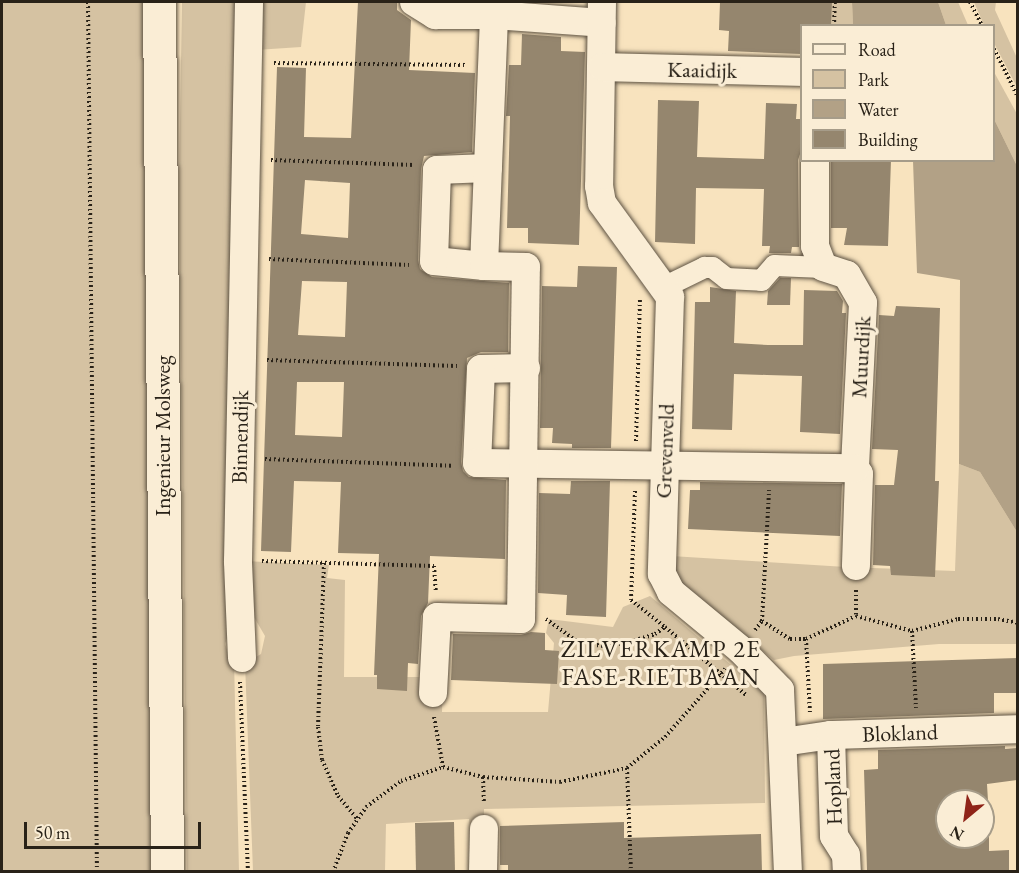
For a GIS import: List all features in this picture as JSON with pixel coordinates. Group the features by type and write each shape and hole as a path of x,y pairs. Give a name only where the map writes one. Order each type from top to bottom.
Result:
{"main road":[{"name":"Ingenieur Molsweg","path":"159,2 167,872"}],"street":[{"name":"Binnendijk","path":"242,658 238,561 249,2"},
{"path":"414,2 435,15 602,12"},
{"name":"Grevenveld","path":"602,12 603,67 599,186 602,203 670,297 662,574 671,592 741,650 780,690 808,738 788,872"},
{"path":"484,266 494,15"},
{"name":"Kaaidijk","path":"603,67 800,72"},
{"path":"663,287 704,267 712,267 726,278 761,280 774,266 823,267 815,246 815,162"},
{"path":"433,693 437,617 534,619 525,464 526,267 434,261 437,170 488,168"},
{"name":"Muurdijk","path":"823,267 847,275 863,303 855,468 860,474 856,566"},
{"path":"526,368 481,369 477,463 855,468"},
{"name":"Blokland","path":"808,738 1017,729"},
{"name":"Hopland","path":"808,738 834,836 846,855 847,872"},
{"path":"483,872 484,828"}],"path":[{"path":"88,2 97,872"},
{"path":"834,24 835,2"},
{"path":"970,2 981,24"},
{"path":"995,53 1017,97"},
{"path":"249,62 492,65"},
{"path":"247,159 428,165 437,170"},
{"path":"244,258 421,266 434,261"},
{"path":"242,359 481,369"},
{"path":"240,459 469,468 477,463"},
{"path":"333,872 357,819 379,795 401,781 443,767 483,777 560,782 627,768 665,737 741,650 762,621 771,467"},
{"path":"238,561 434,566 437,617"},
{"path":"324,562 320,738 322,760 338,796 357,819"},
{"path":"762,621 790,639 806,639 856,616 912,631 958,619 998,619 1017,622"},
{"path":"534,619 575,640 601,646 626,643 655,634 665,627 720,675"},
{"path":"912,631 918,732"},
{"path":"806,639 808,738"},
{"path":"242,658 240,664 248,872"},
{"path":"433,693 437,742 443,767"},
{"path":"627,768 631,872"},
{"path":"483,777 484,828"}],"green space":[{"path":"2,2 145,2 151,871 2,871"},
{"path":"182,2 241,2 228,635 225,644 229,656 234,660 239,871 187,871 179,183"},
{"path":"257,2 306,2 301,47 256,50"},
{"path":"829,2 852,2 853,24 829,24"},
{"path":"938,2 958,2 968,24 946,24"},
{"path":"974,2 996,2 995,10 1017,58 1017,87 995,45 995,24 984,24"},
{"path":"995,74 1017,114 1017,166 995,121"},
{"path":"959,464 980,472 1017,532 1017,644 939,644 794,656 774,660 669,575 671,556 955,571"},
{"path":"246,561 329,565 327,578 345,580 344,677 423,677 443,680 442,712 548,712 554,643 546,633 549,619 613,627 623,607 650,596 764,693 765,803 484,809 484,842 472,844 469,819 386,824 385,871 253,871 245,663 261,654 265,636 250,610"}],"water":[{"path":"852,2 938,2 946,24 853,24"},
{"path":"995,121 1017,166 1017,532 980,472 959,464 960,280 917,273 913,162 995,162"}],"building":[{"path":"358,2 397,2 397,10 411,20 409,70 475,73 472,152 424,156 421,169 418,260 420,269 432,277 509,283 508,352 481,352 467,358 461,462 463,471 469,477 506,480 505,559 430,556 428,603 421,616 418,664 408,663 407,691 377,689 377,675 374,675 379,554 338,553 341,482 294,481 291,552 261,551 277,67 306,68 304,137 351,138","holes":["305,180 350,183 348,238 301,234","302,281 347,282 345,337 298,335","297,382 344,382 342,437 295,435"]},
{"path":"720,2 832,2 831,24 800,24 800,54 728,51 729,31 719,30"},
{"path":"522,34 561,37 561,51 585,52 579,245 528,243 528,228 507,228 510,116 506,116 509,65 521,65"},
{"path":"658,100 699,101 697,157 764,159 766,103 797,104 796,119 800,119 799,247 792,247 791,253 769,253 770,246 762,246 764,189 696,188 695,244 655,242"},
{"path":"831,162 891,162 888,246 844,245 847,228 831,228"},
{"path":"578,266 617,267 611,448 572,448 572,444 552,443 553,428 540,428 542,286 577,287"},
{"path":"780,278 791,278 790,305 767,305 768,291"},
{"path":"710,287 736,291 734,343 768,345 803,345 804,290 837,291 843,301 842,313 846,313 840,434 800,432 802,376 734,374 732,430 692,429 695,302 710,302"},
{"path":"896,306 940,308 935,481 939,481 935,577 891,575 890,566 873,565 875,485 894,485 898,450 872,449 879,315 894,316"},
{"path":"571,481 610,481 606,617 566,615 567,595 538,593 539,493 570,494"},
{"path":"700,482 842,484 840,536 688,529 690,490 700,490"},
{"path":"531,632 545,633 545,650 559,651 557,684 451,680 453,634 521,635"},
{"path":"1017,658 1017,693 994,693 994,713 823,719 823,664"},
{"path":"1005,746 1005,749 1017,748 1017,780 987,784 987,789 935,789 935,849 1009,850 1009,872 867,871 864,770 878,769 878,750"},
{"path":"454,822 455,872 416,872 415,823"},
{"path":"624,822 624,838 761,834 762,872 508,872 508,865 500,865 500,826"}],"district":[{"name":"ZILVERKAMP 2E FASE-RIETBAAN","path":"661,663"}]}
